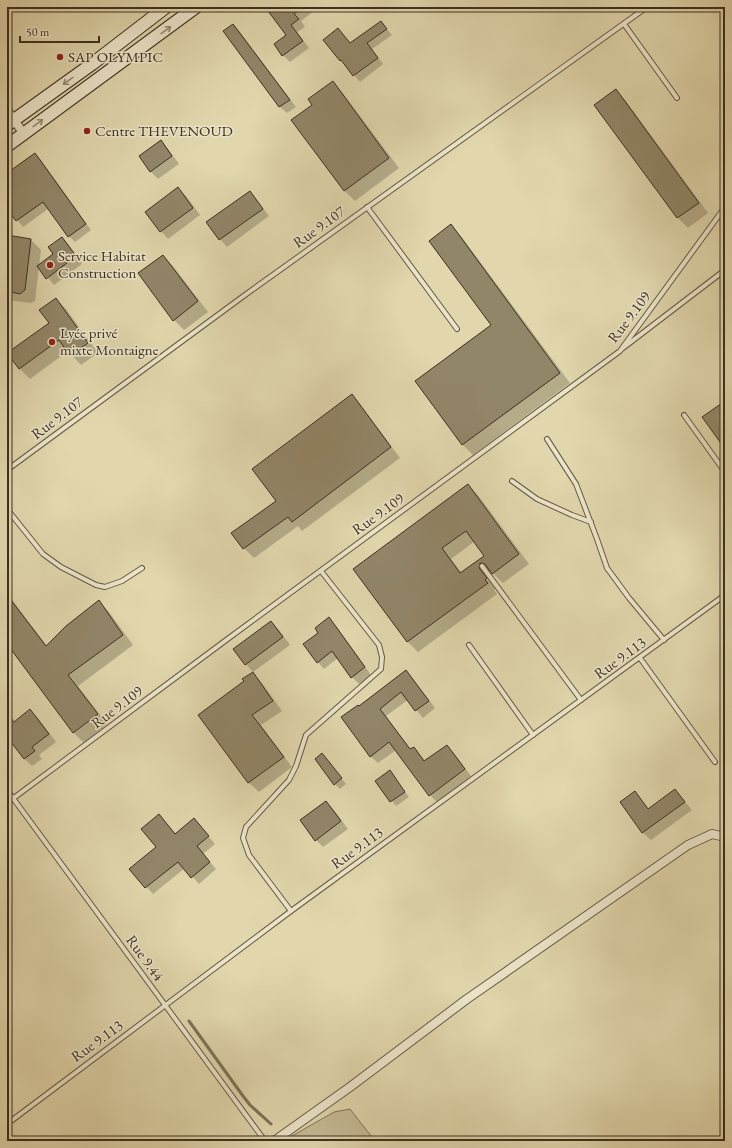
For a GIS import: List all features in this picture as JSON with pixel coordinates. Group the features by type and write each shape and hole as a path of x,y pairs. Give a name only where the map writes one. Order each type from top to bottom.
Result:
{"main road":[{"path":"9,118 92,64 166,7"},
{"path":"7,146 188,9"}],"street":[{"path":"9,118 24,134"},
{"path":"274,1141 467,999 688,844 712,834 725,837"}],"lane":[{"name":"Rue 9.107","path":"7,470 190,335 647,7"},
{"path":"624,24 677,98"},
{"path":"367,207 457,329"},
{"name":"Rue 9.109","path":"7,803 620,351 725,207"},
{"path":"620,351 725,270"},
{"path":"684,414 725,472"},
{"path":"547,439 576,484 607,568 629,598 664,640"},
{"path":"512,480 537,498 572,515 591,522"},
{"path":"7,509 43,554 61,567 96,585 105,586 122,581 142,568"},
{"path":"482,566 581,700"},
{"path":"291,911 249,855 243,838 246,827 289,780 296,766 306,735 380,670 382,657 379,645 321,571"},
{"name":"Rue 9.113","path":"7,1124 291,911 725,595"},
{"path":"469,645 533,735"},
{"path":"640,658 715,762"},
{"name":"Rue 9.44","path":"7,790 265,1141"}],"shaded area":[{"path":"350,1109 375,1141 283,1141 334,1112"}],"building":[{"path":"265,7 303,7 294,14 299,19 291,25 303,41 282,56 274,44 286,35"},
{"path":"381,21 387,29 367,43 378,58 353,76 323,40 338,28 350,43"},
{"path":"233,24 290,100 279,107 223,31"},
{"path":"333,81 389,158 344,191 291,120 312,105 308,99"},
{"path":"616,89 699,203 677,218 594,105"},
{"path":"161,140 172,156 150,172 139,156"},
{"path":"35,153 86,224 68,237 43,202 16,221 7,209 7,173"},
{"path":"178,187 193,208 160,232 145,212"},
{"path":"250,191 263,209 219,240 206,222"},
{"path":"451,224 560,373 462,445 415,381 491,325 429,241"},
{"path":"7,235 31,239 25,290 20,294 7,291"},
{"path":"62,237 76,256 46,279 37,266 53,254 48,247"},
{"path":"163,255 198,301 173,321 138,273"},
{"path":"56,298 88,343 70,356 59,340 19,369 7,353 49,323 39,310"},
{"path":"352,394 391,447 292,522 288,517 243,549 231,533 276,501 252,469"},
{"path":"725,401 725,449 702,417"},
{"path":"468,484 519,554 492,574 485,564 480,563 479,568 487,578 485,580 488,583 407,642 353,569","holes":["466,531 484,556 460,573 442,548"]},
{"path":"7,595 46,646 66,626 99,600 123,635 68,675 98,714 73,733 7,644"},
{"path":"329,617 365,667 351,678 332,651 317,663 303,644 318,633 315,628"},
{"path":"271,621 283,637 245,665 233,649"},
{"path":"406,670 429,701 415,711 401,692 380,709 410,749 414,747 424,761 447,745 465,769 429,796 389,742 370,757 341,717 358,705 359,706"},
{"path":"253,672 273,701 252,715 284,757 248,783 198,715 244,681 242,679"},
{"path":"30,709 49,734 32,747 35,751 24,759 7,737 7,713 14,722"},
{"path":"322,753 342,778 334,785 315,759"},
{"path":"390,770 405,792 390,802 375,781"},
{"path":"675,789 685,802 642,833 620,802 635,791 648,809"},
{"path":"326,801 341,821 315,841 300,820"},
{"path":"159,814 175,834 194,818 209,836 197,846 210,862 191,878 178,862 145,888 129,869 156,847 141,829"}],"waterway":[{"path":"189,1021 250,1105 271,1124"}],"place":[{"name":"SAP OLYMPIC","path":"60,57"},
{"name":"Centre THEVENOUD","path":"87,131"},
{"name":"Service Habitat Construction","path":"50,265"},
{"name":"Lyée privé mixte Montaigne","path":"52,342"}]}
